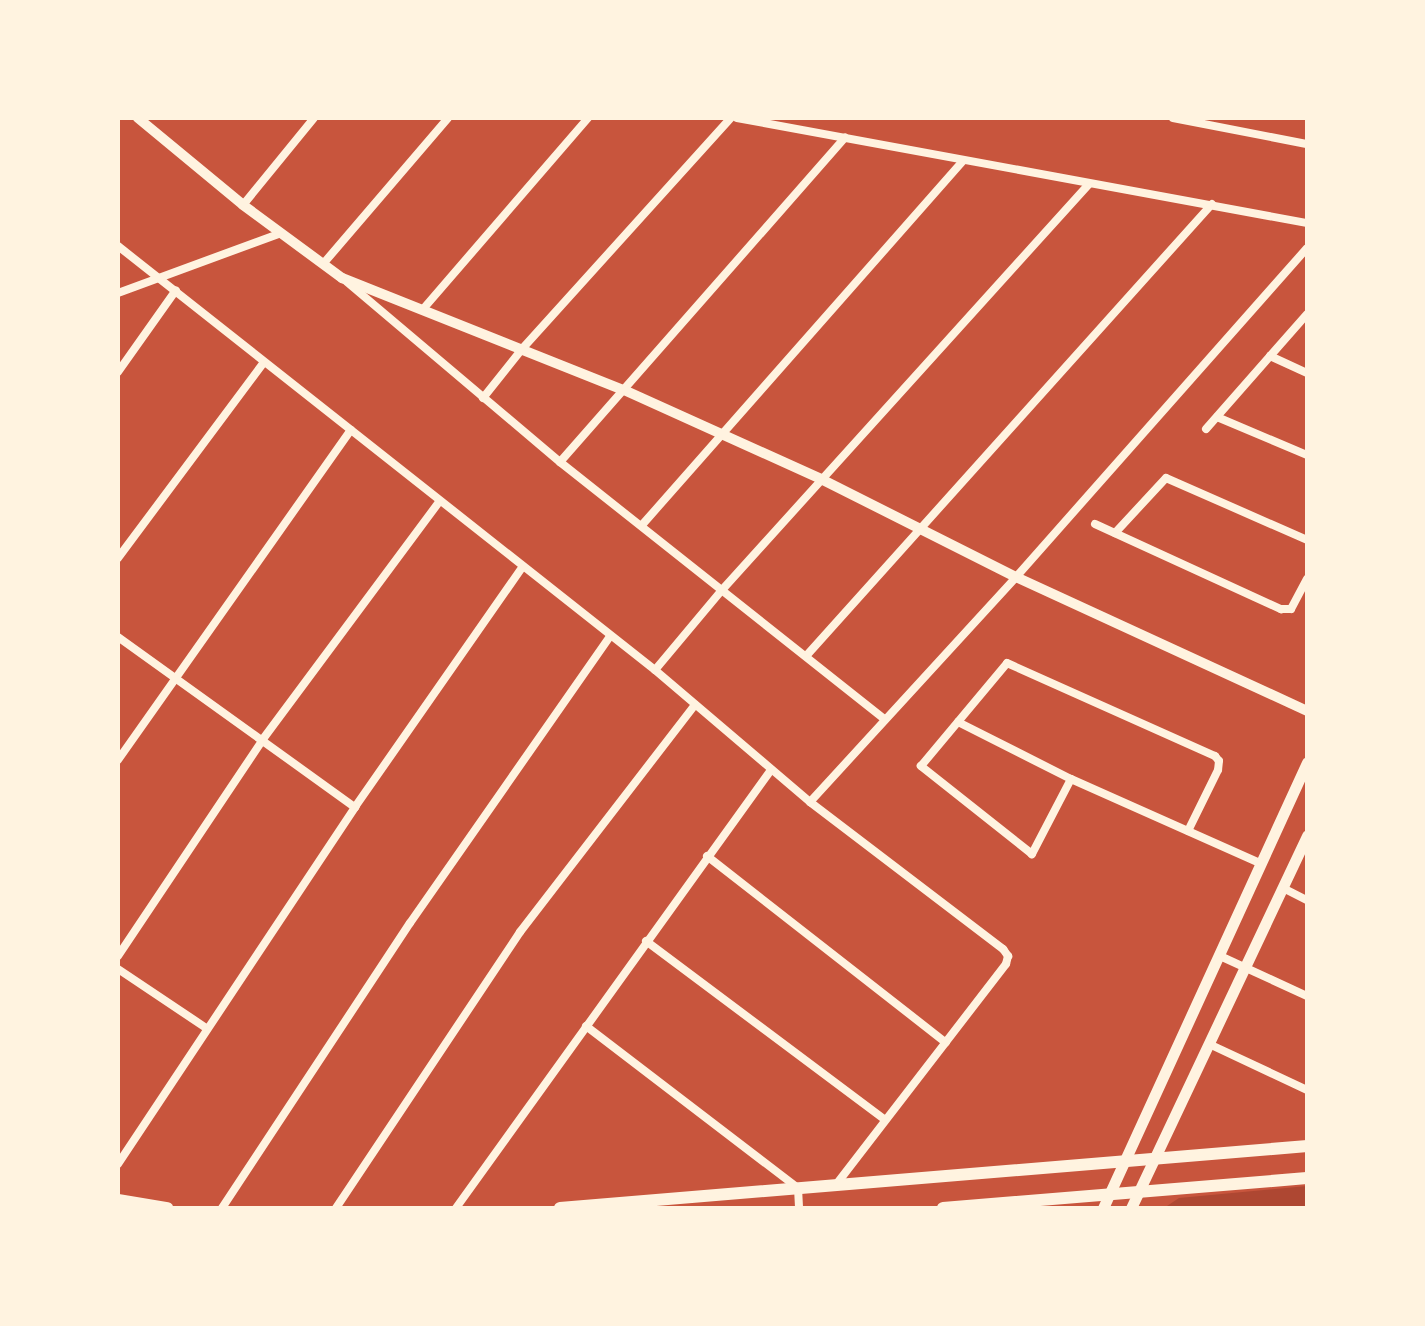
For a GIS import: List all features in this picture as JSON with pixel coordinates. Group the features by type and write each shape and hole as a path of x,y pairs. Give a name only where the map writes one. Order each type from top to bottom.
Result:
{"main road":[{"path":"1103,1208 1307,763"},
{"path":"1131,1208 1307,836"},
{"path":"560,1208 1307,1146"},
{"path":"943,1208 1307,1178"},
{"path":"118,1200 167,1208"}],"street":[{"path":"138,118 243,205 342,278 560,462 883,718"},
{"path":"243,205 314,118"},
{"path":"323,264 448,118"},
{"path":"424,308 588,118"},
{"path":"483,398 522,349 734,118 1307,223"},
{"path":"1173,118 1236,123 1307,144"},
{"path":"560,462 845,138"},
{"path":"642,525 963,161"},
{"path":"655,670 821,479 1089,184"},
{"path":"807,655 1212,204"},
{"path":"118,293 281,233"},
{"path":"118,246 655,670 810,802 1008,956 1006,964 835,1185"},
{"path":"810,802 883,718 1016,577 1307,248"},
{"path":"342,278 624,390 821,479 1016,577 1307,711"},
{"path":"118,372 176,290"},
{"path":"1206,429 1307,314"},
{"path":"1270,356 1307,373"},
{"path":"118,558 264,362"},
{"path":"1217,417 1307,455"},
{"path":"118,760 351,430"},
{"path":"1115,533 1166,478 1307,540"},
{"path":"118,956 263,739 439,502"},
{"path":"1095,524 1281,609 1291,609 1307,579"},
{"path":"118,1164 355,807 522,568"},
{"path":"222,1208 410,923 610,636"},
{"path":"118,637 355,807"},
{"path":"1071,779 1040,845 1032,854 921,766 1007,663 1215,756 1219,761 1218,770 1188,831"},
{"path":"336,1208 520,932 695,705"},
{"path":"958,722 1071,779 1262,864"},
{"path":"456,1208 771,770"},
{"path":"707,856 946,1043"},
{"path":"1283,888 1307,900"},
{"path":"646,941 884,1119"},
{"path":"1220,956 1307,996"},
{"path":"118,969 206,1028"},
{"path":"586,1026 798,1188 799,1208"},
{"path":"1209,1044 1307,1090"}],"shaded area":[{"path":"1307,1186 1307,1208 1164,1208 1179,1198"}]}
